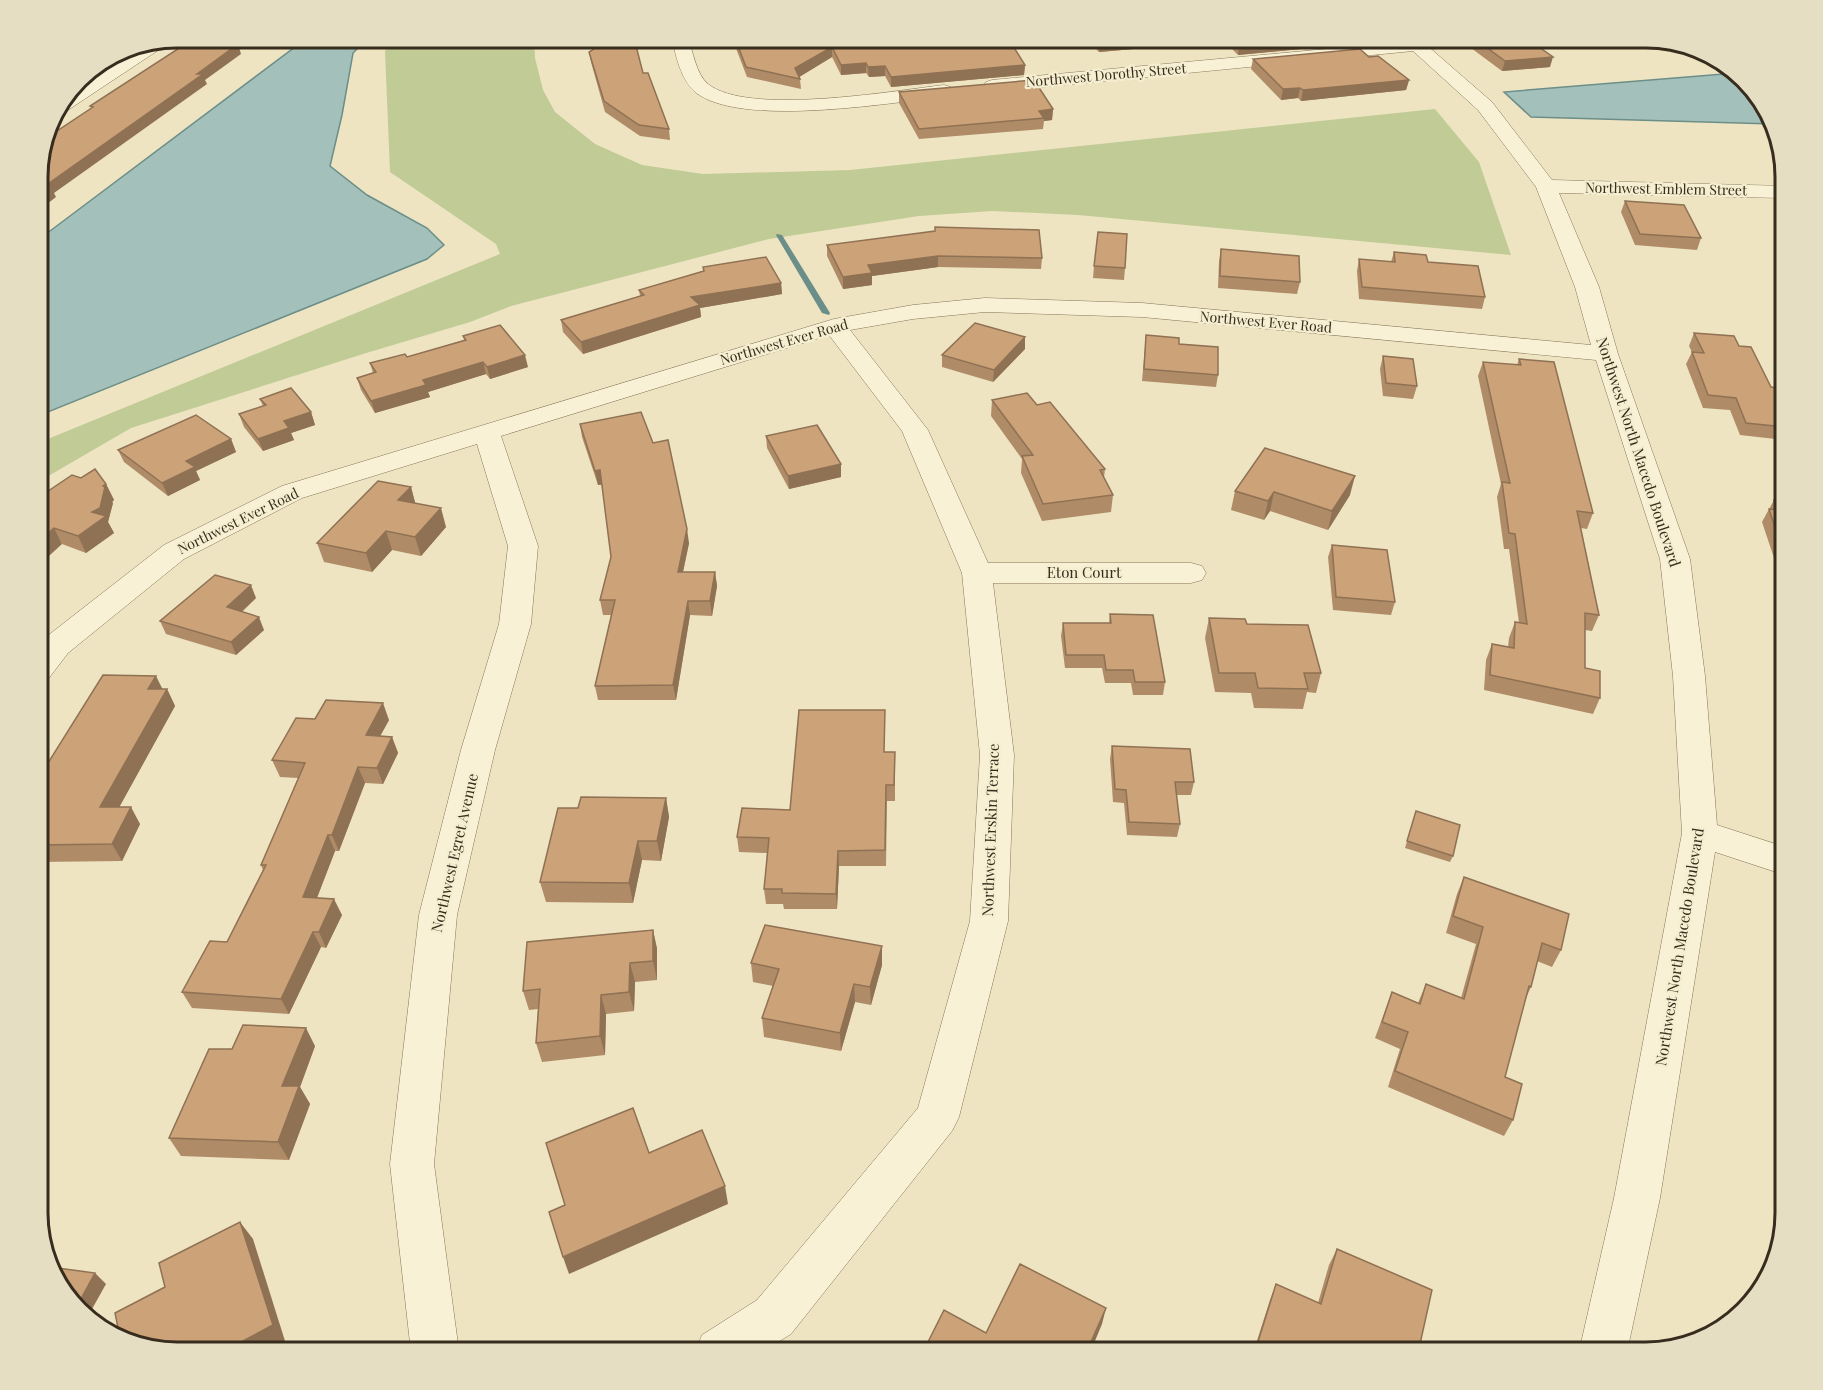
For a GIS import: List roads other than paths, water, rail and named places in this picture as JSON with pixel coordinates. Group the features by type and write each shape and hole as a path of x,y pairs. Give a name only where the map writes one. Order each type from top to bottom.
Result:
{"street":[{"name":"Northwest Dorothy Street","path":"684,48 700,86 720,98 741,103 782,106 1347,48"},
{"name":"Northwest North Macedo Boulevard","path":"1421,48 1485,106 1546,186 1587,287 1606,354 1675,559 1689,676 1700,833 1638,1198 1605,1342"},
{"path":"78,95 142,53"},
{"name":"Northwest Emblem Street","path":"1546,186 1775,192"},
{"name":"Northwest Ever Road","path":"48,657 57,645 174,552 292,492 834,326 913,312 985,305 1142,310 1606,354"},
{"name":"Northwest Erskin Terrace","path":"736,1342 774,1317 937,1117 989,921 997,755 977,573 915,430 834,326"},
{"name":"Northwest Egret Avenue","path":"434,1342 412,1164 438,915 478,750 514,624 523,546 487,434"},
{"name":"Eton Court","path":"977,573 1191,573"},
{"path":"1700,833 1775,858"}],"water":[{"path":"294,48 358,48 353,53 330,166 367,195 427,228 444,245 427,259 48,412 48,232"},
{"path":"1723,74 1743,92 1763,124 1531,117 1504,92"}],"waterway":[{"path":"779,235 826,313"}]}
